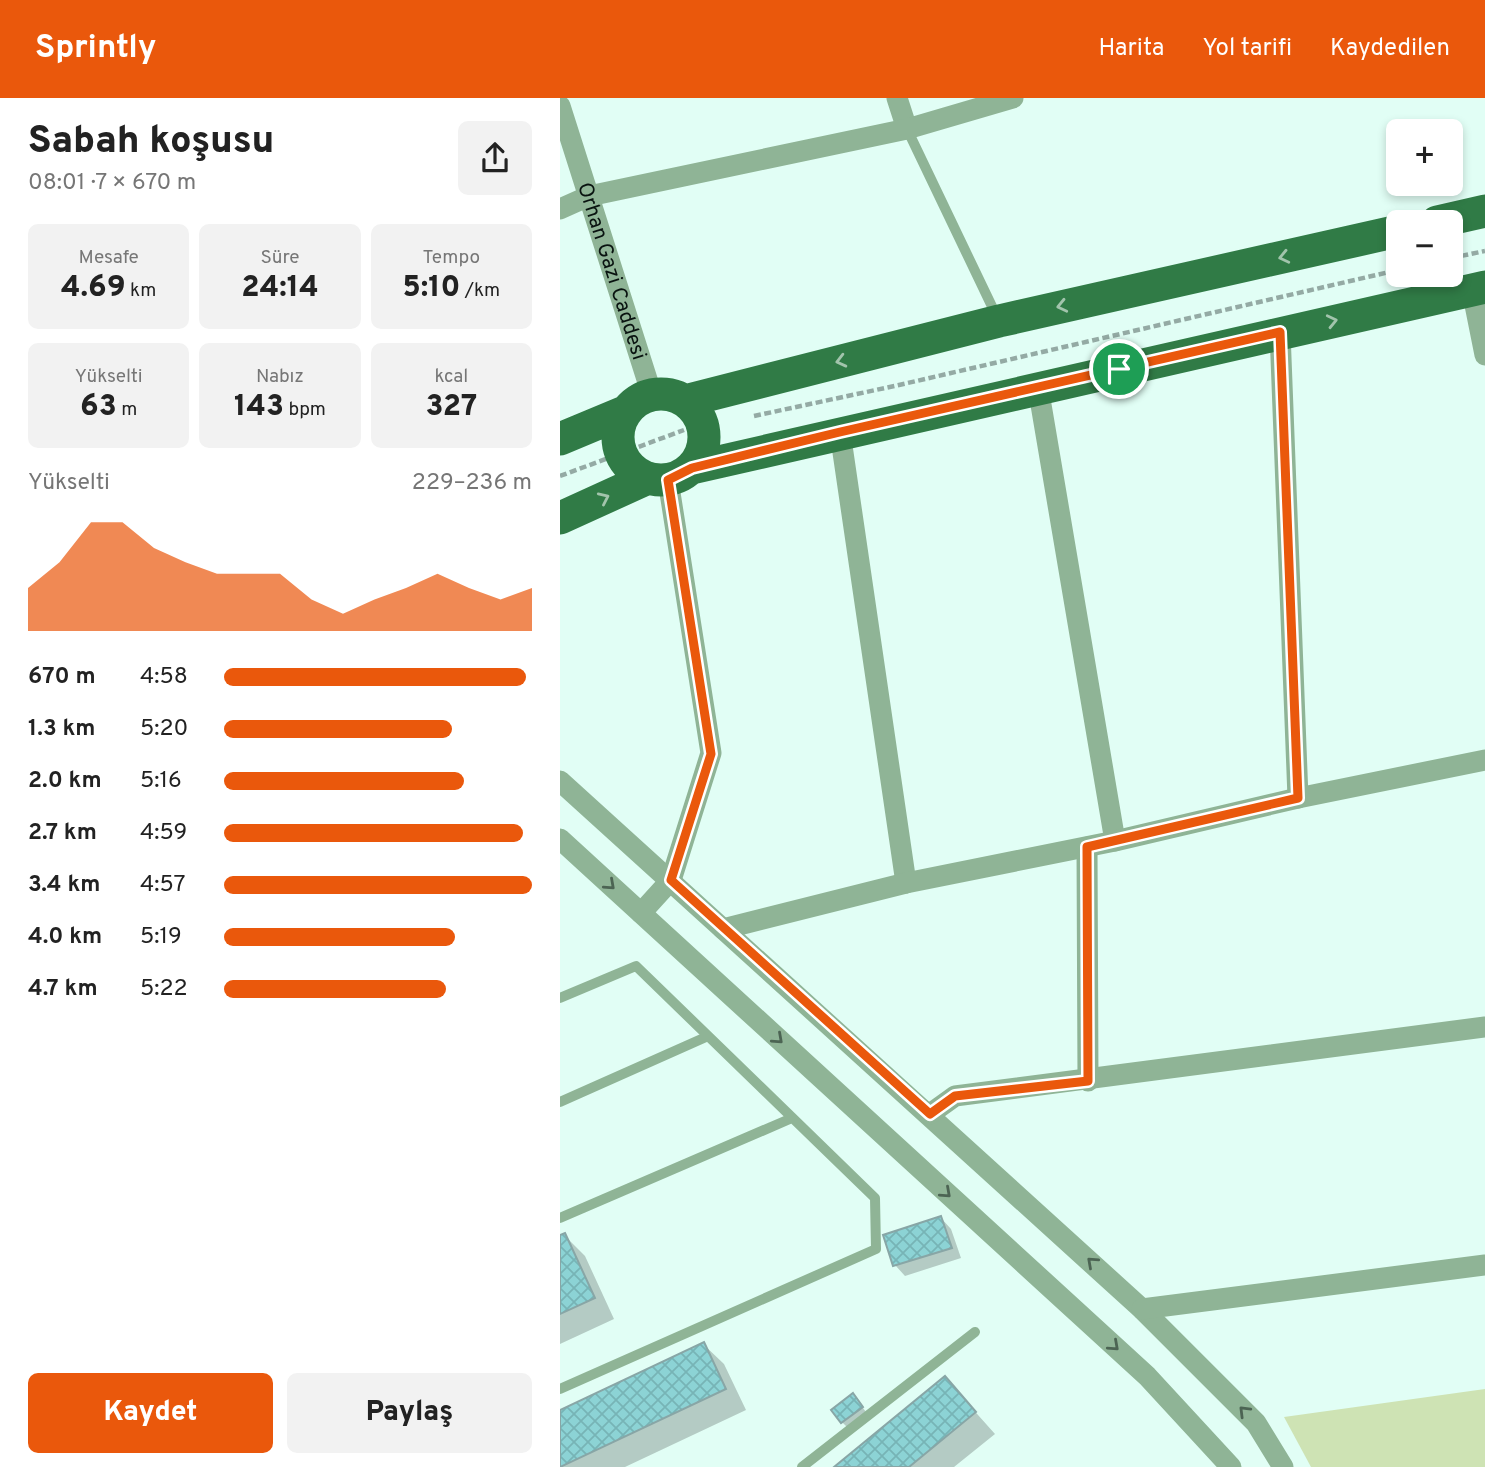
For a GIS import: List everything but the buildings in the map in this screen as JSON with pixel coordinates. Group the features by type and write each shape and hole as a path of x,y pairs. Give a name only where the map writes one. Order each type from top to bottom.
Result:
{"main road":[{"path":"1463,216 1485,211"},
{"path":"694,414 999,321 1386,234"},
{"path":"560,518 669,475 840,432 1479,288"},
{"path":"560,439 639,403 667,394 694,414 704,444 669,475"},
{"path":"639,403 620,424 621,452 629,467 669,475"}],"street":[{"path":"897,98 907,129"},
{"path":"560,209 589,197 907,129 1013,98"},
{"name":"Orhan Gazi Caddesi","path":"560,106 589,197 639,403"},
{"path":"1479,288 1485,355"},
{"path":"1280,332 1298,798"},
{"path":"1038,387 1115,841"},
{"path":"840,432 906,883"},
{"path":"641,913 671,880 711,754 669,475"},
{"path":"723,929 906,883 1087,847 1298,798 1485,760"},
{"path":"560,781 1142,1309 1256,1423 1283,1467"},
{"path":"560,839 1147,1377 1231,1467"},
{"path":"1087,847 1088,1081"},
{"path":"930,1114 955,1096 1088,1081 1485,1027"},
{"path":"1142,1309 1485,1265"}],"lane":[{"path":"907,129 999,321"},
{"path":"560,998 636,966 706,1037 875,1198 876,1249 560,1390"},
{"path":"560,1102 706,1037"},
{"path":"560,1218 792,1118"},
{"path":"802,1467 975,1332"}],"path":[{"path":"1463,256 1485,251"},
{"path":"560,476 621,452 694,414 899,385 1386,273"}],"green space":[{"path":"1485,1389 1485,1467 1311,1467 1284,1417"}],"route":[{"path":"1280,332 1298,798 1087,847 1088,1081 955,1096 930,1114 671,880 711,754 668,480 681,476 692,468 1119,369 1280,332"}]}
